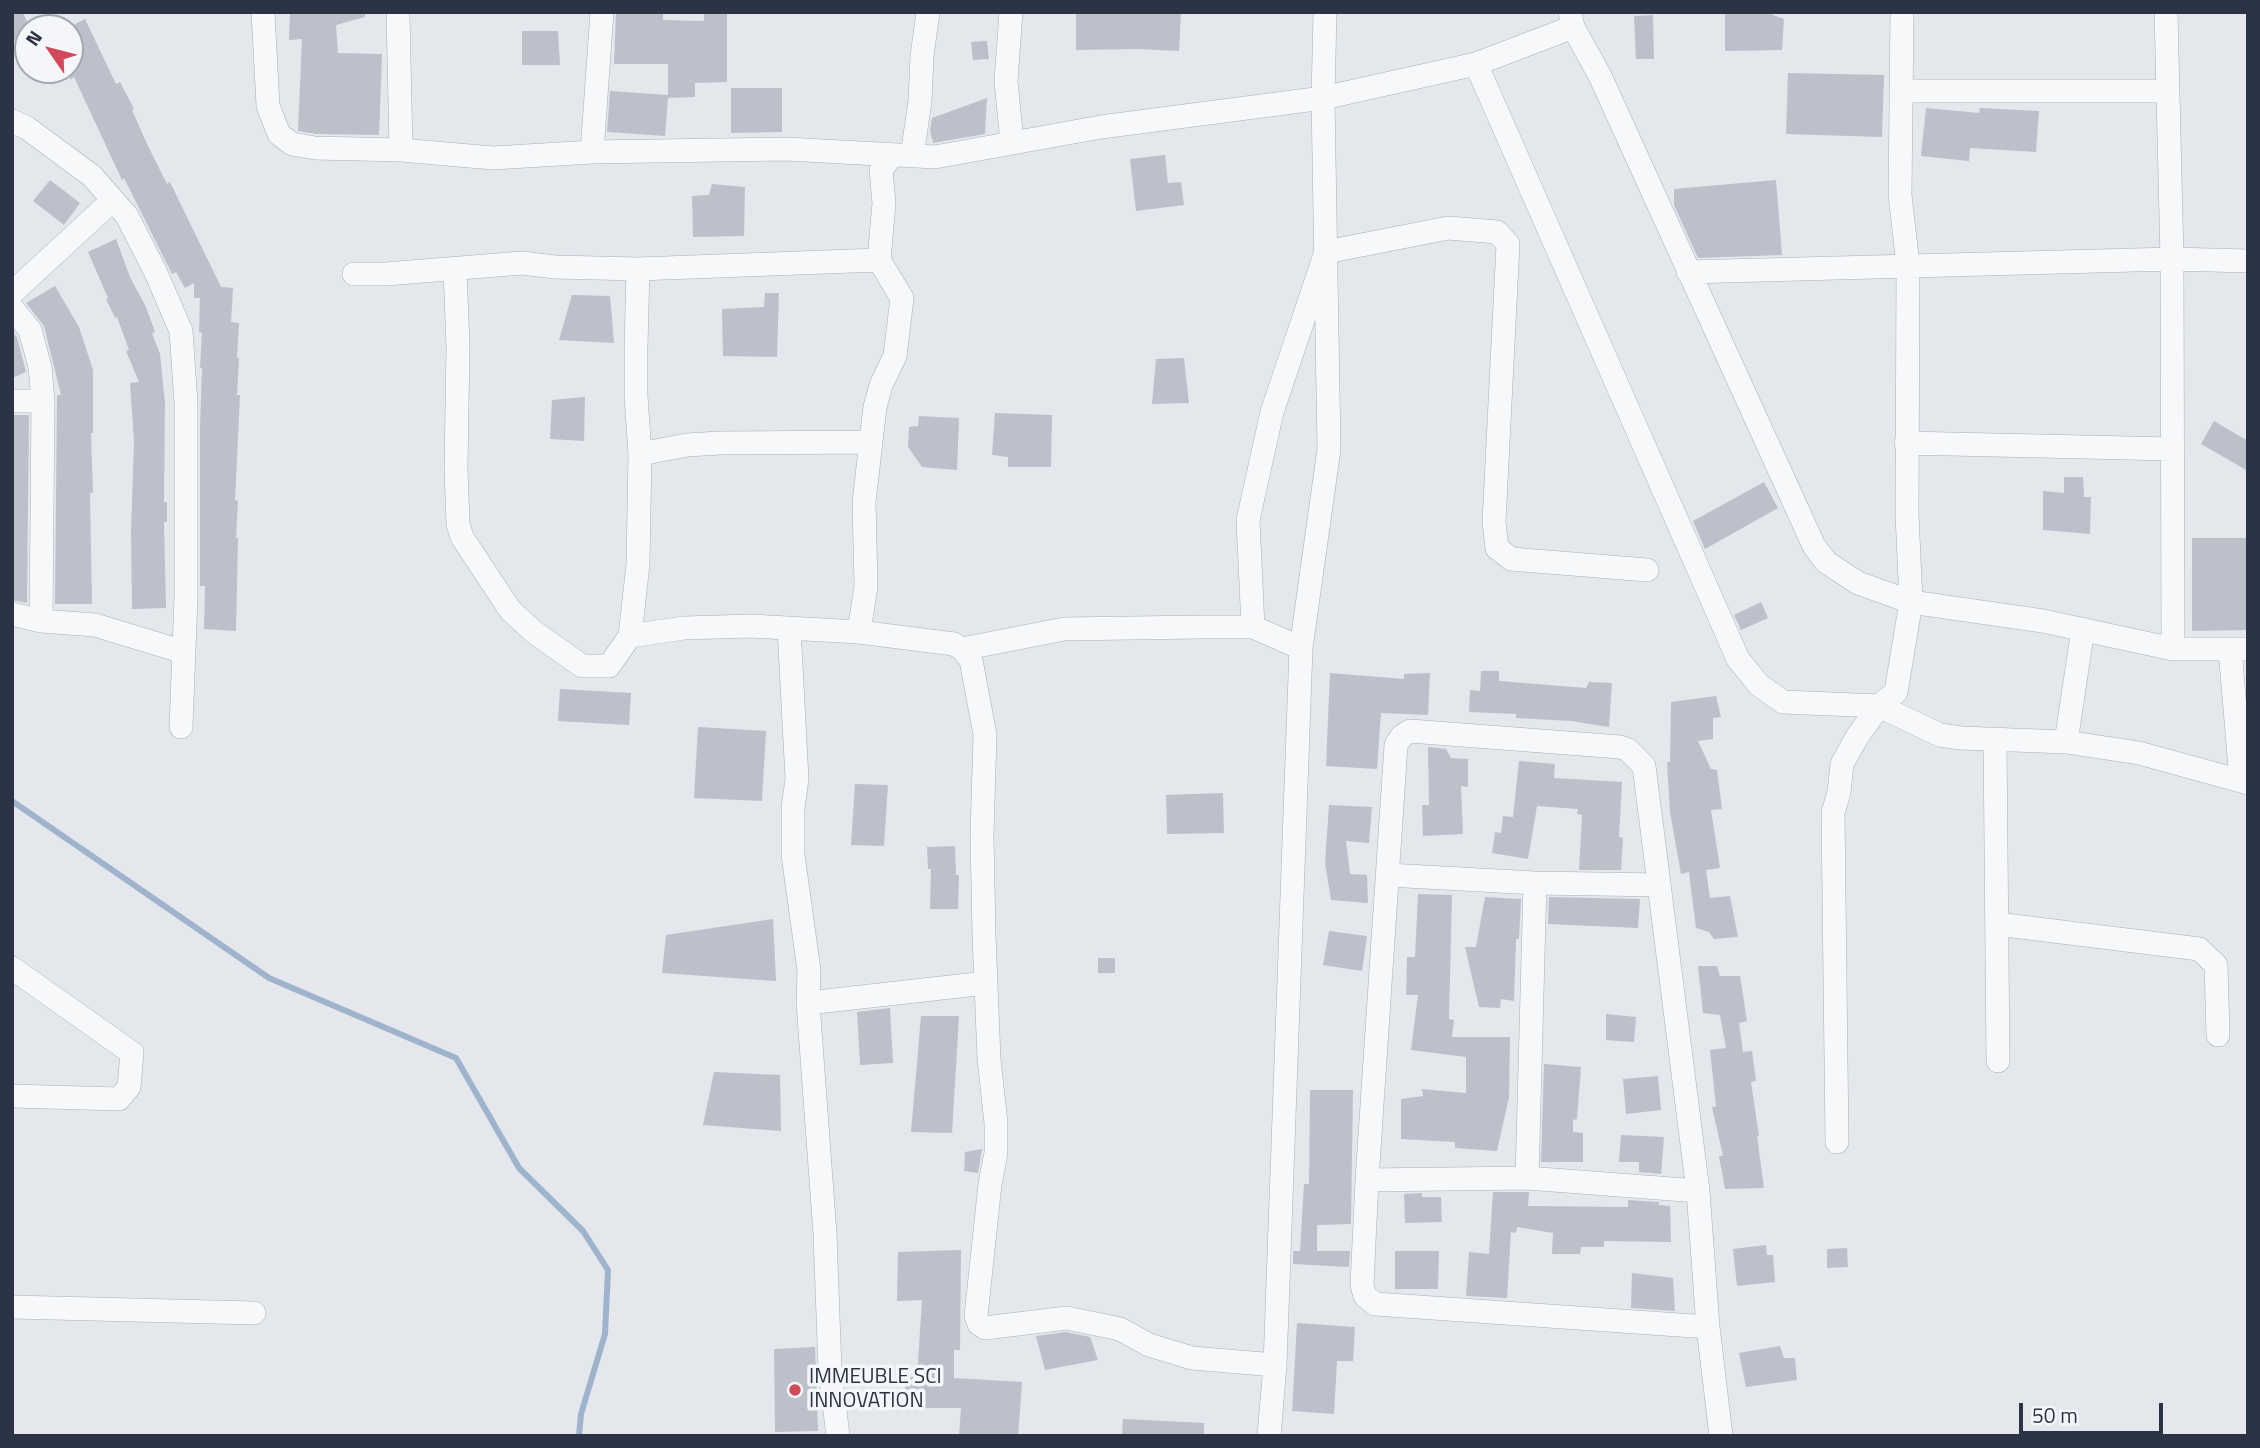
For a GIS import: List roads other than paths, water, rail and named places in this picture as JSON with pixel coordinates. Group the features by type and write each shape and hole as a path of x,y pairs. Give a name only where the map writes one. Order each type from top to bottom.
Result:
{"street":[{"path":"263,12 268,106 279,134 292,144 315,148 401,150 493,158 592,152 786,149 935,158 1101,127 1323,98 1476,64 1571,19 1600,76 1814,546 1826,562 1858,583 1911,601 2043,621 2173,649 2239,649 2244,781 2139,753 2066,742 1940,735 1879,706 1783,702 1759,685 1738,659 1476,64"},
{"path":"398,12 401,150"},
{"path":"592,152 602,12"},
{"path":"859,632 866,586 864,502 878,396 895,356 902,298 879,260 884,203 881,170 901,156 920,101 928,12"},
{"path":"1011,12 1006,81 1012,143"},
{"path":"1269,1436 1275,1365 1301,648 1329,449 1323,98 1325,12"},
{"path":"1837,1142 1833,813 1839,792 1842,764 1879,706 1896,692 1911,601 1906,443 1908,265 1900,195 1902,12"},
{"path":"2166,12 2172,259 2173,649"},
{"path":"1901,92 2166,92"},
{"path":"12,121 27,128 92,176 127,216 181,331 186,403 186,597 181,727"},
{"path":"12,293 113,200"},
{"path":"1326,252 1448,228 1497,232 1508,244 1494,522 1497,548 1510,559 1647,570"},
{"path":"1253,627 1248,520 1272,412 1326,252"},
{"path":"1688,272 2172,259 2248,261"},
{"path":"354,274 522,264 638,269 879,260"},
{"path":"455,270 458,346 457,524 462,537 510,610 534,632 582,666 609,667 631,636 638,564 638,269"},
{"path":"12,308 30,330 40,367 43,401 41,621"},
{"path":"12,401 43,401"},
{"path":"640,454 687,445 720,443 872,442"},
{"path":"1906,443 2172,449"},
{"path":"12,614 41,621 95,625 184,652"},
{"path":"631,636 684,628 751,626 859,632 954,644 962,649 974,668 985,735 982,835 986,983 989,1059 996,1123 996,1153 990,1184 976,1316 979,1324 985,1328 1067,1318 1120,1329 1149,1345 1192,1358 1275,1365"},
{"path":"962,649 1064,629 1253,627 1301,648"},
{"path":"789,628 797,779 793,808 793,855 809,970 808,1003 825,1234 830,1370 838,1436"},
{"path":"2066,742 2082,629"},
{"path":"1708,1327 1375,1304 1365,1296 1362,1285 1367,1180 1396,745 1409,731 1620,747 1628,750 1644,766 1698,1191 1708,1327 1721,1436"},
{"path":"1995,739 1998,1061"},
{"path":"1388,875 1535,883 1659,885"},
{"path":"1527,1178 1535,883"},
{"path":"1997,924 2199,949 2216,965 2218,1035"},
{"path":"12,968 132,1053 128,1087 119,1099 12,1096"},
{"path":"808,1003 986,983"},
{"path":"1367,1180 1527,1178 1698,1191"},
{"path":"12,1307 254,1313"}],"waterway":[{"path":"12,801 269,978 456,1058 519,1168 583,1231 608,1270 605,1334 581,1414 579,1436"}],"place":[{"name":"IMMEUBLE SCI INNOVATION","path":"795,1390"}]}
